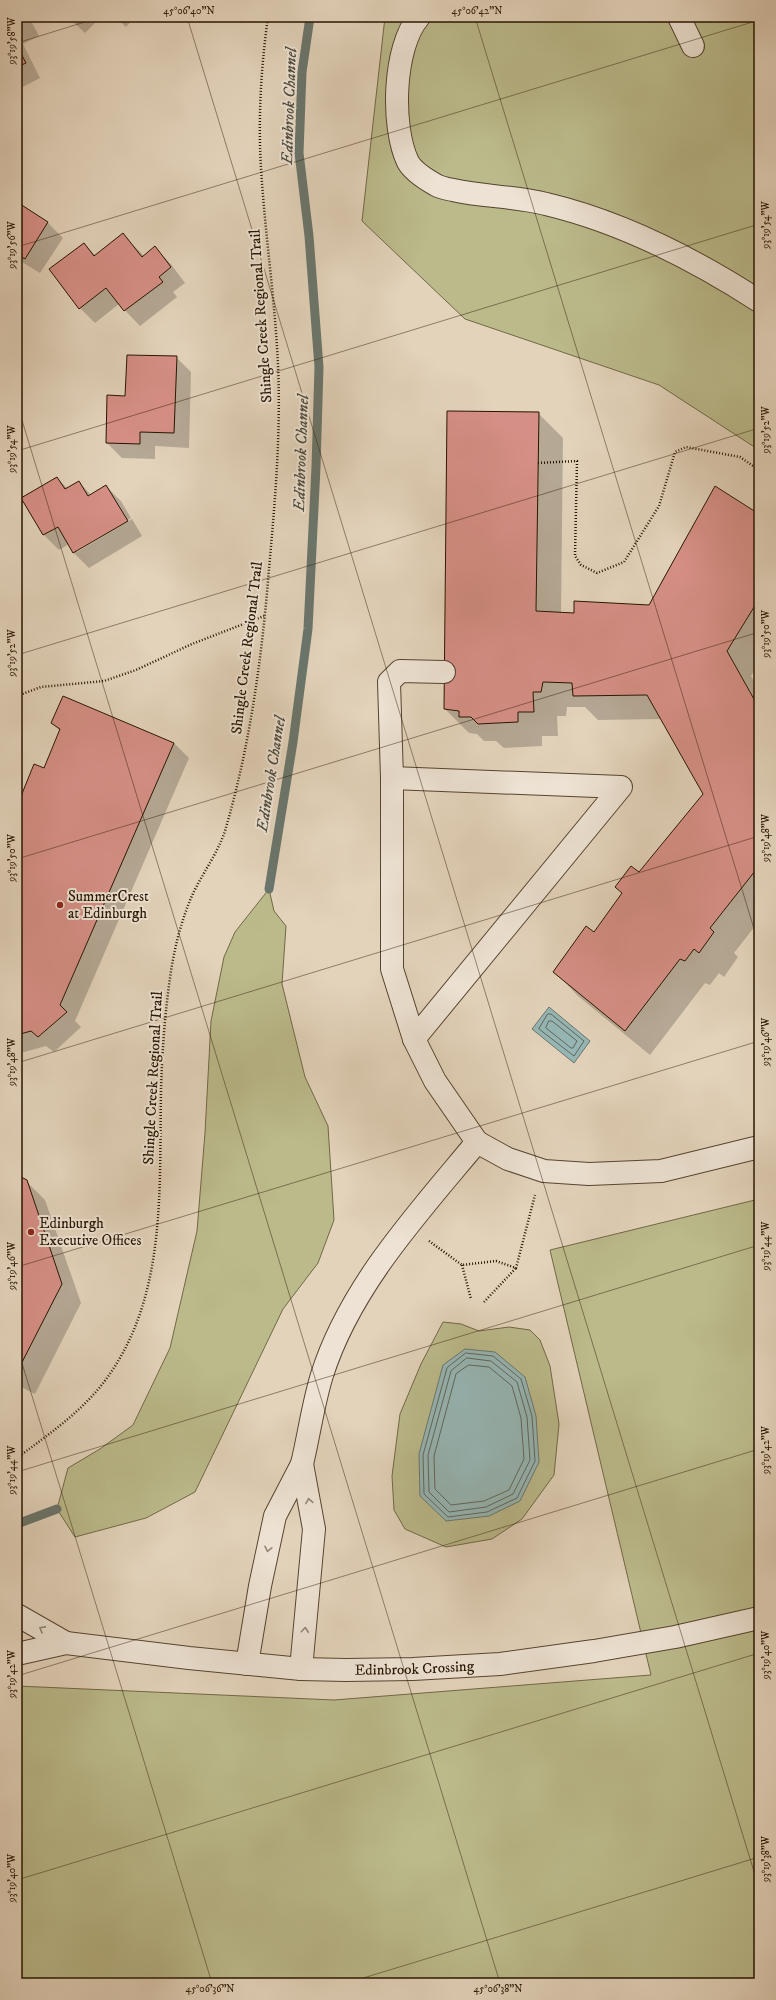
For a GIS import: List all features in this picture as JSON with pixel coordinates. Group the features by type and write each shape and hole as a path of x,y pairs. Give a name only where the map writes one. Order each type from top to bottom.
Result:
{"street":[{"path":"419,17 414,22 398,73 396,103 402,146 409,163 421,175 437,186 469,193 544,203 590,216 635,234 720,276 759,301"},
{"path":"679,17 692,46"},
{"path":"444,672 400,671 389,682 392,778 392,969 414,1039 436,1081 478,1142 508,1159 544,1171 588,1174 661,1171 759,1147"},
{"path":"392,778 621,787 414,1039"},
{"path":"247,1664 260,1586 275,1516 302,1464 322,1375 339,1334 362,1292 398,1237 478,1142"},
{"path":"301,1669 314,1530 302,1464"},
{"name":"Edinbrook Crossing","path":"17,1615 66,1643"},
{"name":"Edinbrook Crossing","path":"17,1654 66,1643 301,1669 346,1670 500,1664 660,1639 759,1618"}],"path":[{"name":"Shingle Creek Regional Trail","path":"17,1458 64,1422 84,1404 105,1381 122,1356 134,1333 142,1310 148,1288 157,1235 163,1038 177,938 191,898 223,836 246,743 259,667 274,505 280,398 278,359 261,167 262,61 268,17"},
{"path":"538,463 577,462 575,556 581,565 597,573 624,562 659,506 675,452 686,447 740,457 759,470"},
{"path":"17,696 41,687 104,681 136,670 192,644 264,616"},
{"path":"484,1302 516,1268 537,1191"},
{"path":"427,1239 462,1265 471,1299"},
{"path":"462,1265 496,1261 516,1268"}],"shaded area":[{"path":"385,17 759,17 759,450 659,385 465,319 362,221"},
{"path":"269,889 274,911 286,926 282,984 305,1077 328,1126 334,1220 318,1263 283,1309 195,1492 146,1518 75,1537 57,1509 68,1468 100,1449 133,1425 170,1348 197,1231 205,1133 211,1021 224,957 235,932"},
{"path":"759,1199 759,1983 17,1983 17,1686 334,1700 651,1675 550,1250"},
{"path":"443,1322 461,1324 479,1331 509,1327 530,1330 540,1340 550,1366 559,1424 554,1475 522,1519 492,1539 446,1547 405,1529 394,1510 392,1476 400,1414 421,1364"}],"water":[{"path":"549,1007 590,1041 574,1063 532,1029"},
{"path":"465,1349 495,1352 525,1377 536,1416 539,1462 520,1501 489,1516 446,1521 420,1496 419,1454 443,1365"}],"building":[{"path":"17,46 26,63 17,67"},
{"path":"17,202 48,222 25,259 17,254"},
{"path":"123,233 142,257 155,246 171,267 159,277 163,282 124,311 106,288 79,309 49,269 84,243 94,256"},
{"path":"127,355 177,356 174,433 140,432 140,444 106,443 107,395 125,396"},
{"path":"447,411 539,412 536,611 574,613 574,601 649,605 715,486 759,514 759,599 727,651 759,708 759,866 710,928 714,932 699,953 694,949 685,961 680,959 625,1031 553,972 586,926 594,932 622,893 615,887 631,866 639,872 703,794 647,695 573,696 572,683 543,682 541,692 533,692 534,712 518,712 518,722 478,724 471,717 459,717 459,711 444,709"},
{"path":"57,477 65,489 79,481 88,496 106,485 128,521 73,553 58,527 43,535 21,498"},
{"name":"SummerCrest at Edinburgh","path":"63,696 174,743 60,1005 67,1012 38,1037 31,1031 17,1035 17,806 34,764 44,768 60,729 51,723"},
{"name":"Edinburgh Executive Offices","path":"17,1175 27,1180 62,1284 17,1372"}],"waterway":[{"name":"Edinbrook Channel","path":"269,889 293,742 308,629 316,467 319,367 309,236 299,153 302,72 310,17"},
{"name":"Edinbrook Channel","path":"17,1524 57,1509"}],"place":[{"name":"SummerCrest at Edinburgh","path":"60,905"},
{"name":"Edinburgh Executive Offices","path":"31,1232"}]}
